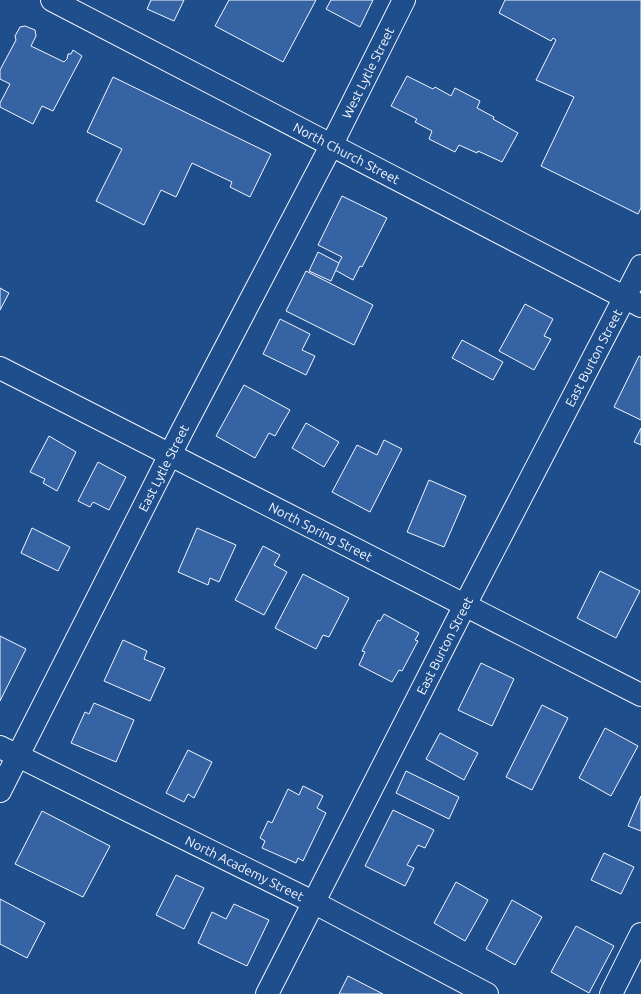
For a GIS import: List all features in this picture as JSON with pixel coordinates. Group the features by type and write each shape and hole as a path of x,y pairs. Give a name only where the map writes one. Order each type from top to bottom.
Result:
{"street":[{"name":"North Church Street","path":"52,0 633,302"},
{"name":"West Lytle Street","path":"331,146 404,0"},
{"name":"East Lytle Street","path":"0,791 9,751 170,455 331,146"},
{"name":"East Burton Street","path":"267,994 465,605 633,302 641,266"},
{"name":"North Spring Street","path":"0,368 641,695"},
{"name":"North Academy Street","path":"9,751 313,902 487,994"},
{"path":"611,994 641,934"}],"building":[{"path":"151,0 184,0 174,21 147,9"},
{"path":"229,0 316,0 283,62 215,26"},
{"path":"331,0 373,0 360,27 326,9"},
{"path":"505,0 641,0 641,208 638,214 541,166 574,97 536,80 556,40 553,38 551,41 499,13"},
{"path":"25,26 35,30 36,36 31,46 64,62 67,59 68,54 71,54 73,50 82,56 53,111 42,106 33,124 0,107 0,103 10,84 0,79 0,70 16,40 15,36 20,27"},
{"path":"407,76 433,89 435,87 451,96 455,88 480,101 477,108 518,133 502,162 478,151 477,153 459,145 455,152 429,139 432,131 415,122 417,119 391,106"},
{"path":"113,77 271,154 250,197 230,187 232,182 192,163 176,197 161,190 144,225 96,201 122,149 87,132"},
{"path":"342,196 387,218 362,267 360,266 353,280 335,270 342,257 318,245"},
{"path":"318,252 339,263 331,281 309,271"},
{"path":"306,271 373,305 354,345 286,311"},
{"path":"0,288 9,293 0,310"},
{"path":"525,304 553,319 544,336 551,339 534,370 499,351"},
{"path":"280,319 310,334 302,350 315,356 306,375 263,354"},
{"path":"462,340 503,362 493,380 452,358"},
{"path":"639,356 641,357 641,420 614,407"},
{"path":"244,385 290,410 275,436 269,433 255,458 216,436"},
{"path":"306,423 339,442 324,467 292,448"},
{"path":"641,428 641,445 634,442"},
{"path":"49,436 76,452 57,491 43,483 45,479 30,472"},
{"path":"384,440 402,449 370,512 332,492 357,445 377,455"},
{"path":"98,462 126,477 109,510 93,502 90,507 78,501"},
{"path":"429,480 466,496 444,547 407,532"},
{"path":"32,528 70,547 58,571 21,553"},
{"path":"197,528 236,545 219,582 210,578 208,585 178,572"},
{"path":"263,546 280,555 274,565 287,572 264,615 235,600"},
{"path":"600,571 640,591 616,638 577,618"},
{"path":"303,574 349,598 329,637 323,635 316,649 275,628"},
{"path":"384,614 419,633 415,640 418,641 402,671 399,670 392,682 359,665 365,652 362,651 378,620 380,621"},
{"path":"0,636 26,649 0,701"},
{"path":"123,640 147,651 144,659 165,668 150,701 104,681"},
{"path":"481,663 514,679 492,726 458,710"},
{"path":"94,703 134,720 116,762 71,743 85,712 89,714"},
{"path":"542,705 568,718 532,790 506,777"},
{"path":"605,728 638,746 611,796 579,778"},
{"path":"440,733 478,753 464,780 426,759"},
{"path":"188,750 212,762 194,798 188,794 184,802 166,793"},
{"path":"406,771 459,797 449,819 396,793"},
{"path":"303,786 323,796 317,808 326,813 303,861 298,858 296,863 262,848 265,841 260,838 268,821 272,823 288,789 299,795"},
{"path":"641,796 641,831 628,826"},
{"path":"393,810 434,830 425,848 418,845 407,865 414,868 405,886 365,866"},
{"path":"42,811 110,846 83,897 15,864"},
{"path":"604,853 634,867 621,894 591,880"},
{"path":"176,875 204,888 184,929 156,915"},
{"path":"456,882 488,900 465,941 434,923"},
{"path":"0,899 45,923 27,958 0,944"},
{"path":"512,900 542,917 515,965 486,949"},
{"path":"234,904 269,920 247,966 198,943 212,912 226,919"},
{"path":"576,926 614,946 589,993 551,972"},
{"path":"348,976 383,994 339,994"}]}
